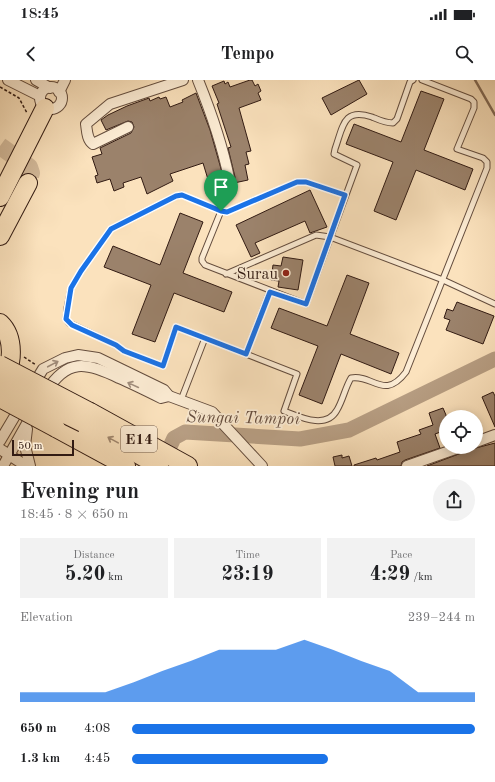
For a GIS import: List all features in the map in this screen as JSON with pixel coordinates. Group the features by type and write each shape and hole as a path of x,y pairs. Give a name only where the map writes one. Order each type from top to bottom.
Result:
{"highway":[{"path":"0,197 38,106"},
{"path":"0,236 28,183"},
{"path":"0,323 4,327 11,346 10,362 0,381"},
{"name":"E14","path":"0,365 188,466"},
{"name":"E14","path":"0,381 83,423 159,466"},
{"path":"0,398 126,466"}],"street":[{"path":"8,80 38,106 52,109 58,106 61,99 50,84"},
{"path":"38,106 43,90 50,84 64,80"},
{"path":"128,127 93,144 90,142 86,124 110,104 183,80"},
{"path":"198,80 223,150 229,178"},
{"path":"0,441 42,369 65,358 78,355 98,358 164,390 169,396 212,412 262,466"},
{"path":"1,466 10,454 54,379 62,372 72,367 86,366 99,368 161,398 169,396"},
{"path":"28,421 25,446 30,466"},
{"path":"483,439 495,435"},
{"path":"0,449 10,454 26,466"},
{"path":"407,466 441,454"}],"lane":[{"path":"221,211 202,258 205,265 270,292 306,304 357,165 334,154 334,148 346,119 354,114 363,114 387,123 392,123 397,119 410,82 413,80"},
{"path":"345,195 306,182 297,182 227,212 182,195 176,196 111,229 81,271 71,288 66,319 72,325 116,345 124,351 163,366 176,327 298,374 284,411 312,422 330,417 337,411 351,378 356,377 381,386 393,384 401,379 406,372 487,168 487,162 483,158 457,149 474,108 474,102 471,99 422,80"},
{"path":"226,274 316,235 330,237 443,280 495,304"},
{"path":"246,354 270,292"},
{"path":"181,400 205,338"}],"path":[{"path":"0,87 19,98 38,106"}],"building":[{"path":"252,80 255,86 258,84 261,91 258,93 261,100 239,108 251,151 246,152 249,164 245,165 248,180 234,183 235,177 228,148 231,147 217,104 219,103 212,86 224,81 225,84 228,82 230,87"},
{"path":"359,80 367,94 331,115 322,98"},
{"path":"421,91 444,99 424,150 473,169 465,190 416,170 396,220 374,211 393,162 346,144 354,124 401,142"},
{"path":"196,93 210,130 225,183 210,186 203,163 170,174 173,181 147,194 141,177 123,183 124,187 114,191 110,179 97,183 95,176 98,175 92,157 102,154 100,148 131,133 134,127 132,122 128,121 106,130 101,120 127,106 149,98 150,101 159,97 160,99 166,97 170,107 183,102 182,100"},
{"path":"310,190 327,227 310,233 305,221 255,243 260,253 251,257 236,225"},
{"path":"180,213 203,222 183,273 232,292 224,312 174,293 155,342 132,334 151,285 104,267 113,246 160,265"},
{"name":"Surau","path":"283,257 303,260 298,290 278,287 279,281 271,280 273,265 281,266"},
{"path":"347,275 369,283 350,334 399,353 391,374 341,354 322,404 299,395 318,346 271,328 279,308 327,326"},
{"path":"457,302 494,316 483,344 446,330 450,320 444,318 447,309 453,311"},
{"path":"493,392 495,396 495,427 482,397"},
{"path":"443,408 444,410 439,410 439,433 435,434 439,448 405,460 402,462 401,466 354,466 376,458 377,460 400,452 397,442 421,434 419,430 433,425 429,413"},
{"path":"495,443 495,466 427,466 459,454 483,454 483,446"},
{"path":"342,455 342,458 349,456 352,466 335,466 333,457"}],"waterway":[{"path":"475,80 495,115"},
{"name":"Sungai Tampoi","path":"162,464 174,438 185,432 300,439 349,430 495,359"}],"tunnel":[{"path":"0,146 29,167 31,173 28,183"}],"place":[{"name":"Surau","path":"286,273"}],"route":[{"path":"297,182 306,182 345,195 306,304 270,292 246,354 176,327 163,366 124,351 116,345 68,322 66,319 71,288 81,271 111,229 176,196 182,195 221,211 227,212 297,182"}]}
